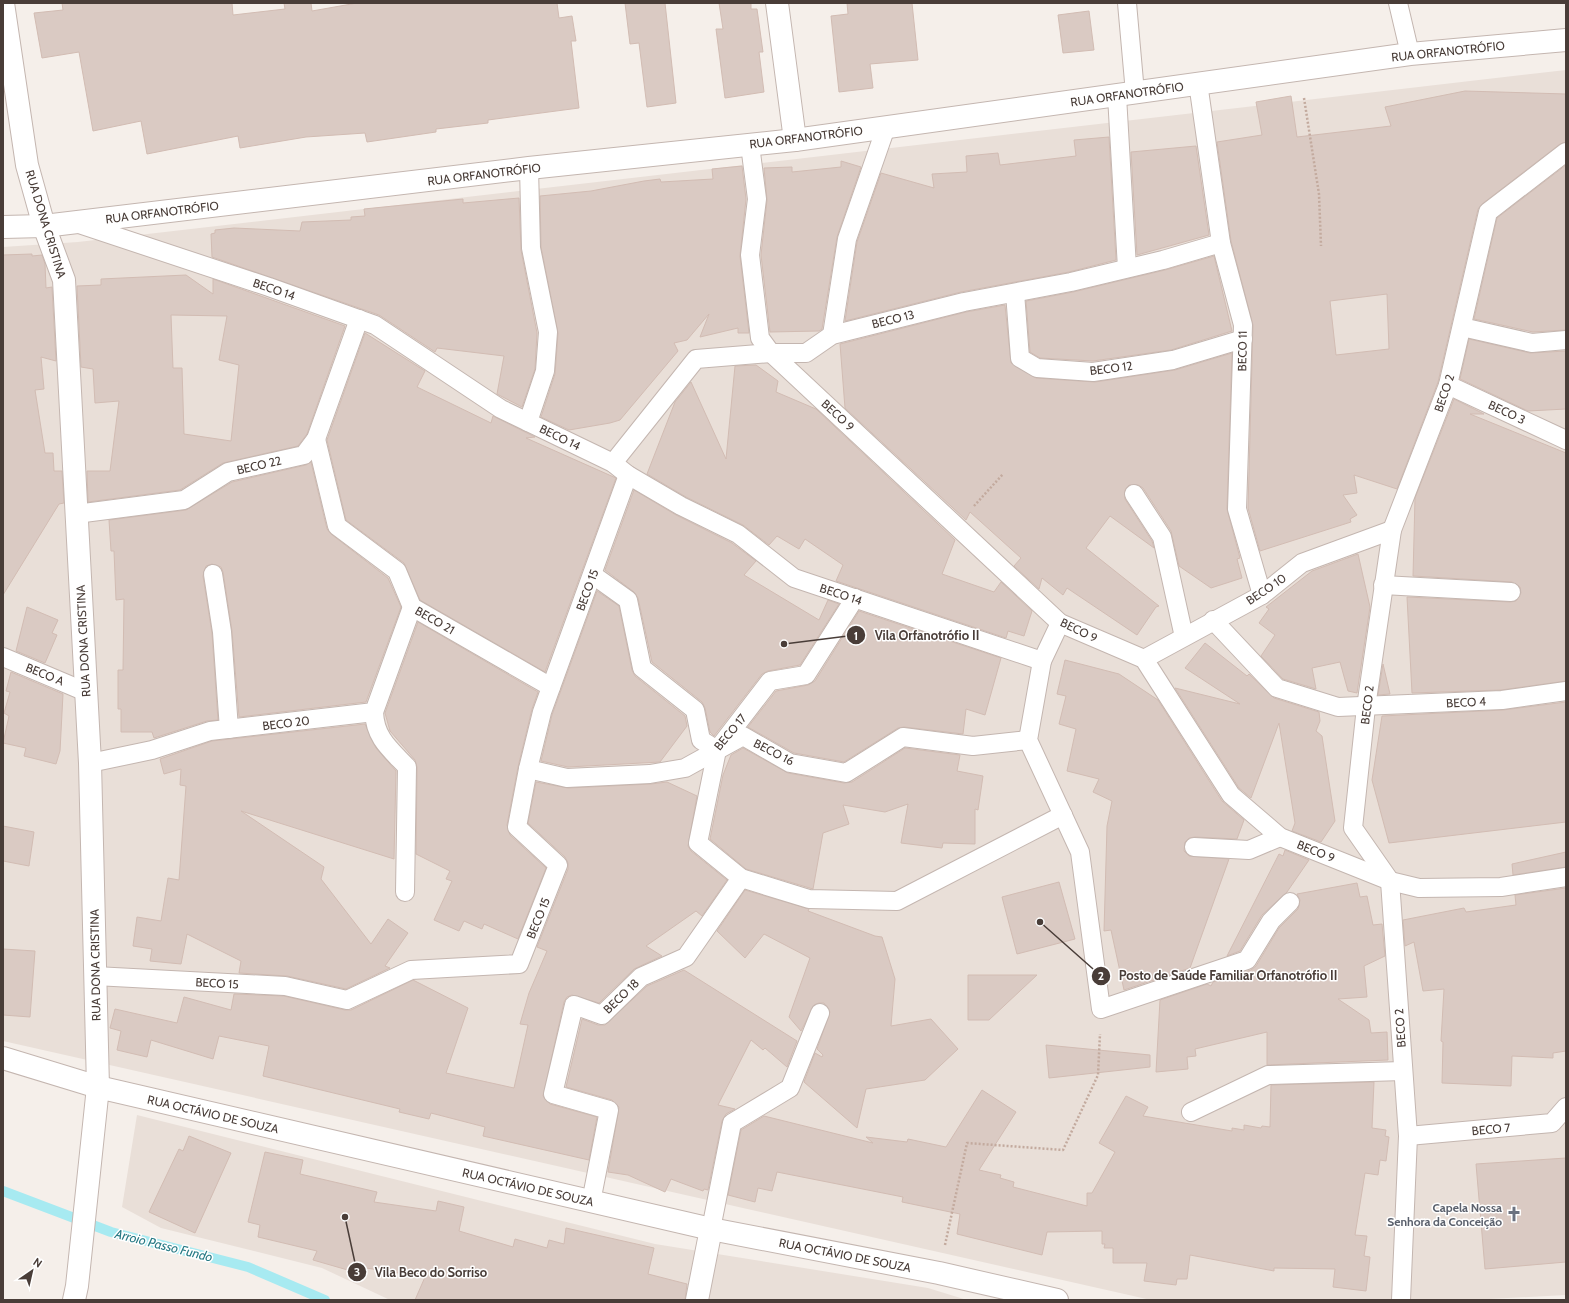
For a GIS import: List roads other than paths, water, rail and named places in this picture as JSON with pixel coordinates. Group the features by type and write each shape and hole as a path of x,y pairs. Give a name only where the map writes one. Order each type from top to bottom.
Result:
{"street":[{"name":"RUA DONA CRISTINA","path":"3,3 27,165 44,226 64,280 90,763 98,1087 77,1295"},
{"path":"777,3 795,140"},
{"name":"RUA ORFANOTRÓFIO","path":"3,227 44,226 529,168 795,140 1410,54 1566,40"},
{"name":"RUA OCTÁVIO DE SOUZA","path":"3,1058 98,1087 591,1202 711,1229 939,1273 1057,1300"},
{"path":"697,1300 711,1229"}],"lane":[{"path":"1127,3 1127,268"},
{"path":"1398,3 1410,54"},
{"name":"BECO 11","path":"1198,83 1221,243 1243,325 1237,509 1262,595"},
{"path":"832,335 847,239 886,127"},
{"name":"BECO 9","path":"750,145 757,199 750,255 760,338 771,353 1060,622 1144,659 1231,795 1280,837 1390,881"},
{"name":"BECO 2","path":"1401,1300 1408,1136 1390,881 1353,828 1366,707 1383,586 1392,530 1448,385 1488,212 1566,152"},
{"path":"528,422 545,371 548,332 532,248 529,168"},
{"name":"BECO 14","path":"74,222 269,287 375,325 501,409 613,463 628,475 682,506 738,534 794,578 1042,660"},
{"name":"BECO 13","path":"613,463 696,359 771,353 806,352 832,335 964,302 1071,282 1221,243"},
{"name":"BECO 12","path":"1015,293 1020,358 1037,368 1093,372 1173,360 1243,339"},
{"name":"BECO 22","path":"76,514 184,500 228,472 304,455 316,439 359,319"},
{"path":"1462,327 1532,343 1566,340"},
{"name":"BECO 3","path":"1448,385 1566,440"},
{"name":"BECO 21","path":"316,439 337,526 397,571 412,607 552,687"},
{"name":"BECO 15","path":"95,976 284,986 348,1000 411,970 519,964 558,865 517,827 528,769 542,712 593,575 628,475"},
{"path":"1134,494 1162,537 1184,637"},
{"name":"BECO 10","path":"1144,659 1213,620 1262,595 1302,563 1392,530"},
{"path":"213,574 222,632 229,729"},
{"path":"593,575 628,600 642,668 695,710 701,740 718,750 698,843 741,878 809,899 897,900 1063,815"},
{"path":"1383,586 1510,592"},
{"name":"BECO 17","path":"528,769 567,778 650,774 685,768 718,750 770,681 806,675 855,598"},
{"path":"405,892 407,767 381,740 374,726 374,712 412,607"},
{"name":"BECO 4","path":"1213,620 1277,688 1338,707 1502,700 1566,691"},
{"path":"1060,622 1042,660 1028,740 1080,852 1101,1009 1247,960 1271,921 1290,902"},
{"name":"BECO A","path":"3,657 86,692"},
{"name":"BECO 20","path":"90,763 152,750 210,732 374,712"},
{"name":"BECO 16","path":"718,750 743,736 790,763 846,773 903,737 973,746 1028,740"},
{"path":"1194,847 1249,850 1280,837"},
{"path":"1390,881 1419,888 1501,887 1566,877"},
{"name":"BECO 18","path":"591,1202 609,1110 553,1094 574,1005 602,1015 641,977 686,957 741,878"},
{"path":"711,1229 732,1123 790,1088 820,1014"},
{"path":"1191,1112 1268,1075 1403,1071"},
{"name":"BECO 7","path":"1408,1136 1552,1123 1566,1107"}],"waterway":[{"name":"Arroio Passo Fundo","path":"3,1191 111,1232 248,1267 325,1300"}],"place":[{"name":"Vila Orfanotrófio II","path":"784,644"},
{"name":"Posto de Saúde Familiar Orfanotrófio II","path":"1040,922"},
{"name":"Capela Nossa Senhora da Conceição","path":"1514,1214"},
{"name":"Vila Beco do Sorriso","path":"345,1217"}]}
